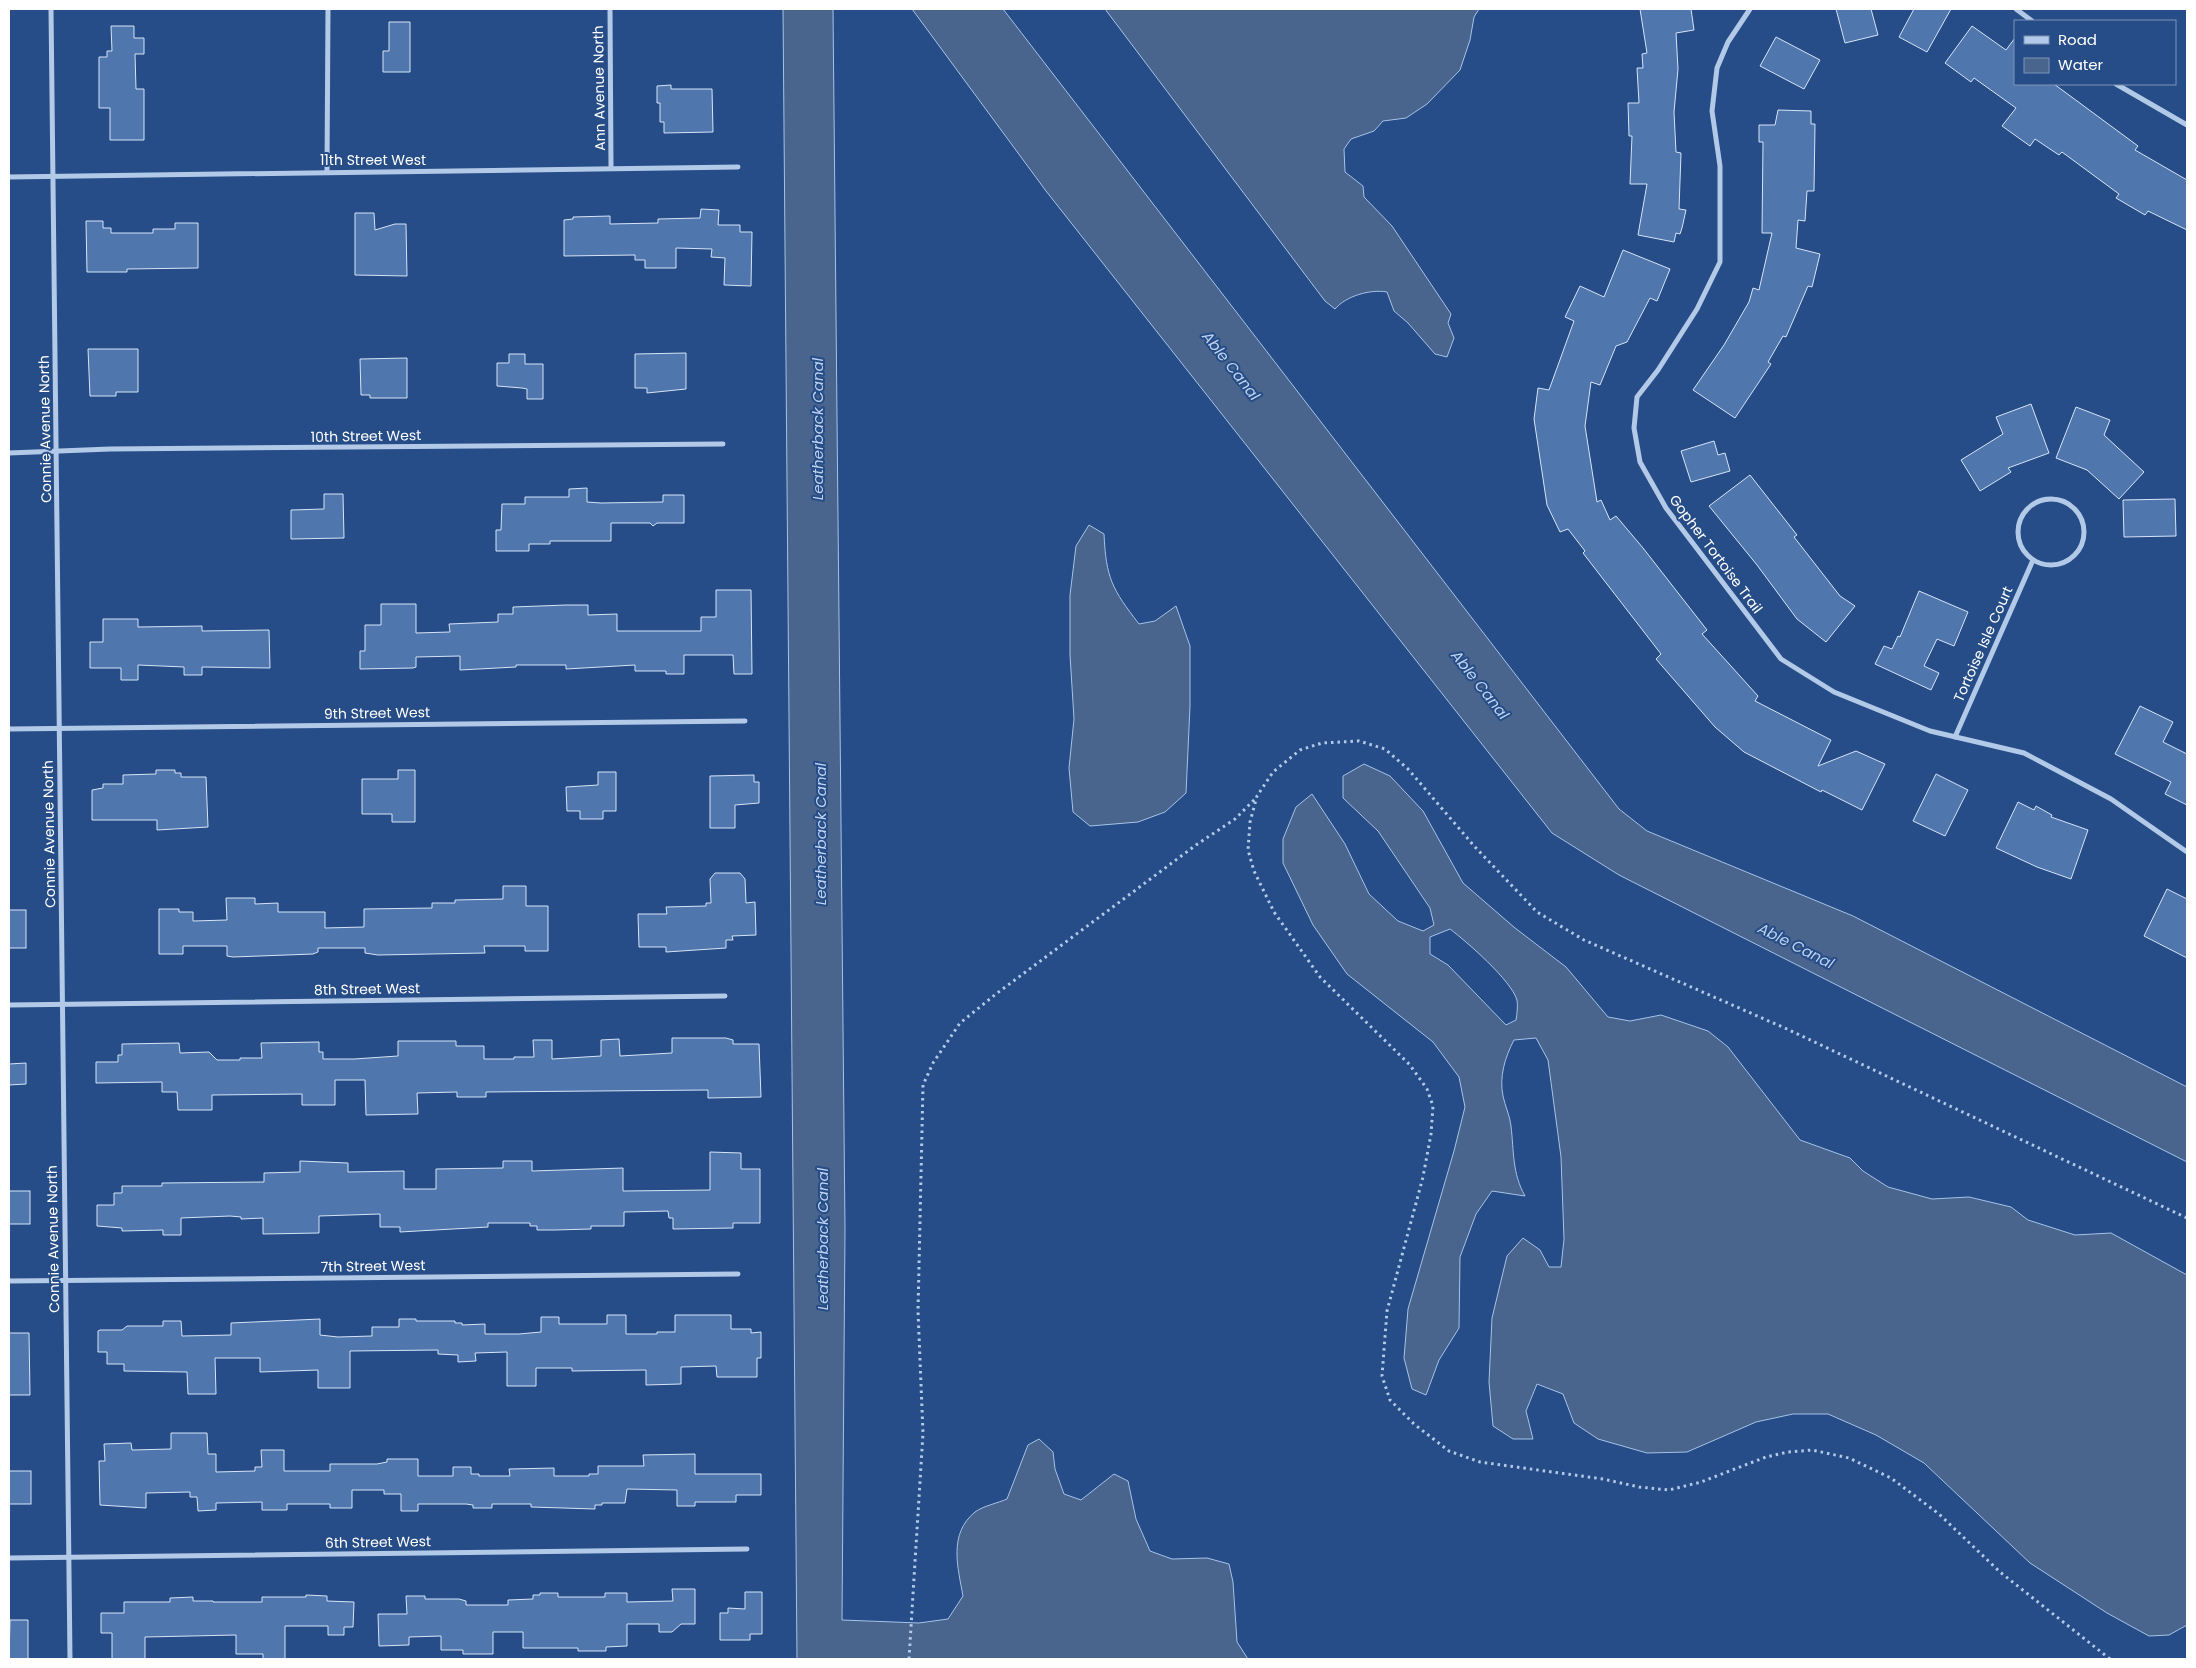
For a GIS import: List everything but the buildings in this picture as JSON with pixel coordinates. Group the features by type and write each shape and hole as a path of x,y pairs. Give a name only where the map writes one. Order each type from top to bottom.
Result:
{"street":[{"name":"Connie Avenue North","path":"51,9 70,1659"},
{"path":"327,171 328,9"},
{"name":"Ann Avenue North","path":"610,9 611,167"},
{"name":"Gopher Tortoise Trail","path":"1750,9 1728,42 1717,68 1712,111 1720,166 1720,262 1697,310 1658,370 1637,397 1634,428 1640,462 1666,508 1781,659 1834,692 1930,731 2024,753 2111,799 2187,852"},
{"path":"2016,9 2031,20"},
{"path":"2117,85 2187,125"},
{"name":"11th Street West","path":"9,177 327,171 497,171 611,167 677,169 738,167"},
{"name":"10th Street West","path":"9,453 110,450 723,444"},
{"path":"2043,500 2064,502 2073,508 2084,527 2084,538 2080,548 2069,560 2054,566 2032,560 2025,552 2018,532 2025,512 2043,500"},
{"name":"Tortoise Isle Court","path":"1955,737 2032,560"},
{"name":"9th Street West","path":"9,729 745,721"},
{"name":"8th Street West","path":"9,1005 725,996"},
{"name":"7th Street West","path":"9,1281 738,1274"},
{"name":"6th Street West","path":"9,1558 747,1549"}],"path":[{"path":"909,1659 910,1619 920,1502 922,1433 918,1311 921,1123 923,1085 926,1078 933,1063 960,1024 996,994 1189,850 1235,819 1257,796 1273,772 1300,750 1322,742 1359,741 1385,749 1408,769 1475,847 1537,912 1584,940 1787,1029 2187,1218"},
{"path":"1257,796 1250,822 1248,850 1254,871 1274,912 1320,977 1410,1065 1428,1089 1433,1106 1431,1134 1423,1177 1387,1311 1382,1376 1390,1400 1414,1424 1449,1451 1480,1462 1603,1479 1639,1487 1669,1490 1701,1482 1766,1456 1788,1452 1812,1450 1849,1458 1891,1478 1939,1514 2000,1572 2110,1659"}],"water":[{"name":"Leatherback Canal","path":"783,9 833,9 845,1230 842,1620 919,1623 948,1619 963,1596 957,1563 958,1541 961,1530 975,1512 1007,1499 1028,1445 1039,1439 1053,1452 1055,1469 1064,1494 1081,1500 1114,1474 1128,1481 1136,1519 1150,1551 1172,1559 1207,1558 1229,1564 1233,1582 1237,1642 1248,1659 797,1659"},
{"name":"Able Canal","path":"912,9 1003,9 1619,809 1647,831 1853,916 2187,1087 2187,1162 1619,875 1552,833 1046,191"},
{"path":"1105,9 1479,9 1474,17 1470,40 1460,70 1427,104 1406,118 1383,121 1374,131 1351,139 1344,149 1345,172 1363,186 1364,197 1392,226 1451,314 1448,323 1454,338 1447,357 1435,354 1408,323 1394,311 1387,292 1359,294 1345,300 1335,309 1325,301"},
{"path":"1089,525 1104,534 1107,562 1112,582 1122,601 1139,624 1155,621 1176,606 1190,646 1190,706 1186,793 1165,812 1138,822 1090,826 1073,812 1069,768 1074,719 1070,655 1070,595 1076,546"},
{"path":"1364,764 1390,776 1423,811 1463,883 1515,928 1566,967 1608,1017 1630,1021 1661,1015 1708,1031 1728,1047 1800,1140 1850,1158 1863,1171 1888,1187 1932,1199 1969,1197 2011,1207 2028,1220 2075,1235 2111,1233 2187,1275 2187,1625 2169,1635 2149,1636 2107,1613 2030,1563 1924,1463 1876,1435 1828,1414 1793,1414 1756,1422 1687,1452 1647,1453 1598,1439 1574,1423 1563,1394 1537,1384 1526,1411 1533,1439 1513,1439 1493,1426 1489,1382 1492,1318 1507,1256 1523,1238 1540,1250 1549,1267 1561,1267 1564,1239 1561,1157 1548,1060 1536,1038 1514,1040 1502,1074 1502,1089 1510,1122 1514,1162 1525,1196 1492,1191 1476,1214 1460,1257 1459,1328 1439,1360 1426,1395 1412,1389 1404,1358 1408,1309 1465,1107 1459,1077 1433,1042 1347,974 1313,925 1283,863 1283,839 1296,807 1312,794 1345,844 1369,894 1398,921 1423,931 1434,925 1430,908 1378,831 1343,798 1343,776","holes":["1450,929 1488,962 1506,982 1517,1000 1516,1020 1506,1025 1448,965 1430,954 1430,937"]}]}
